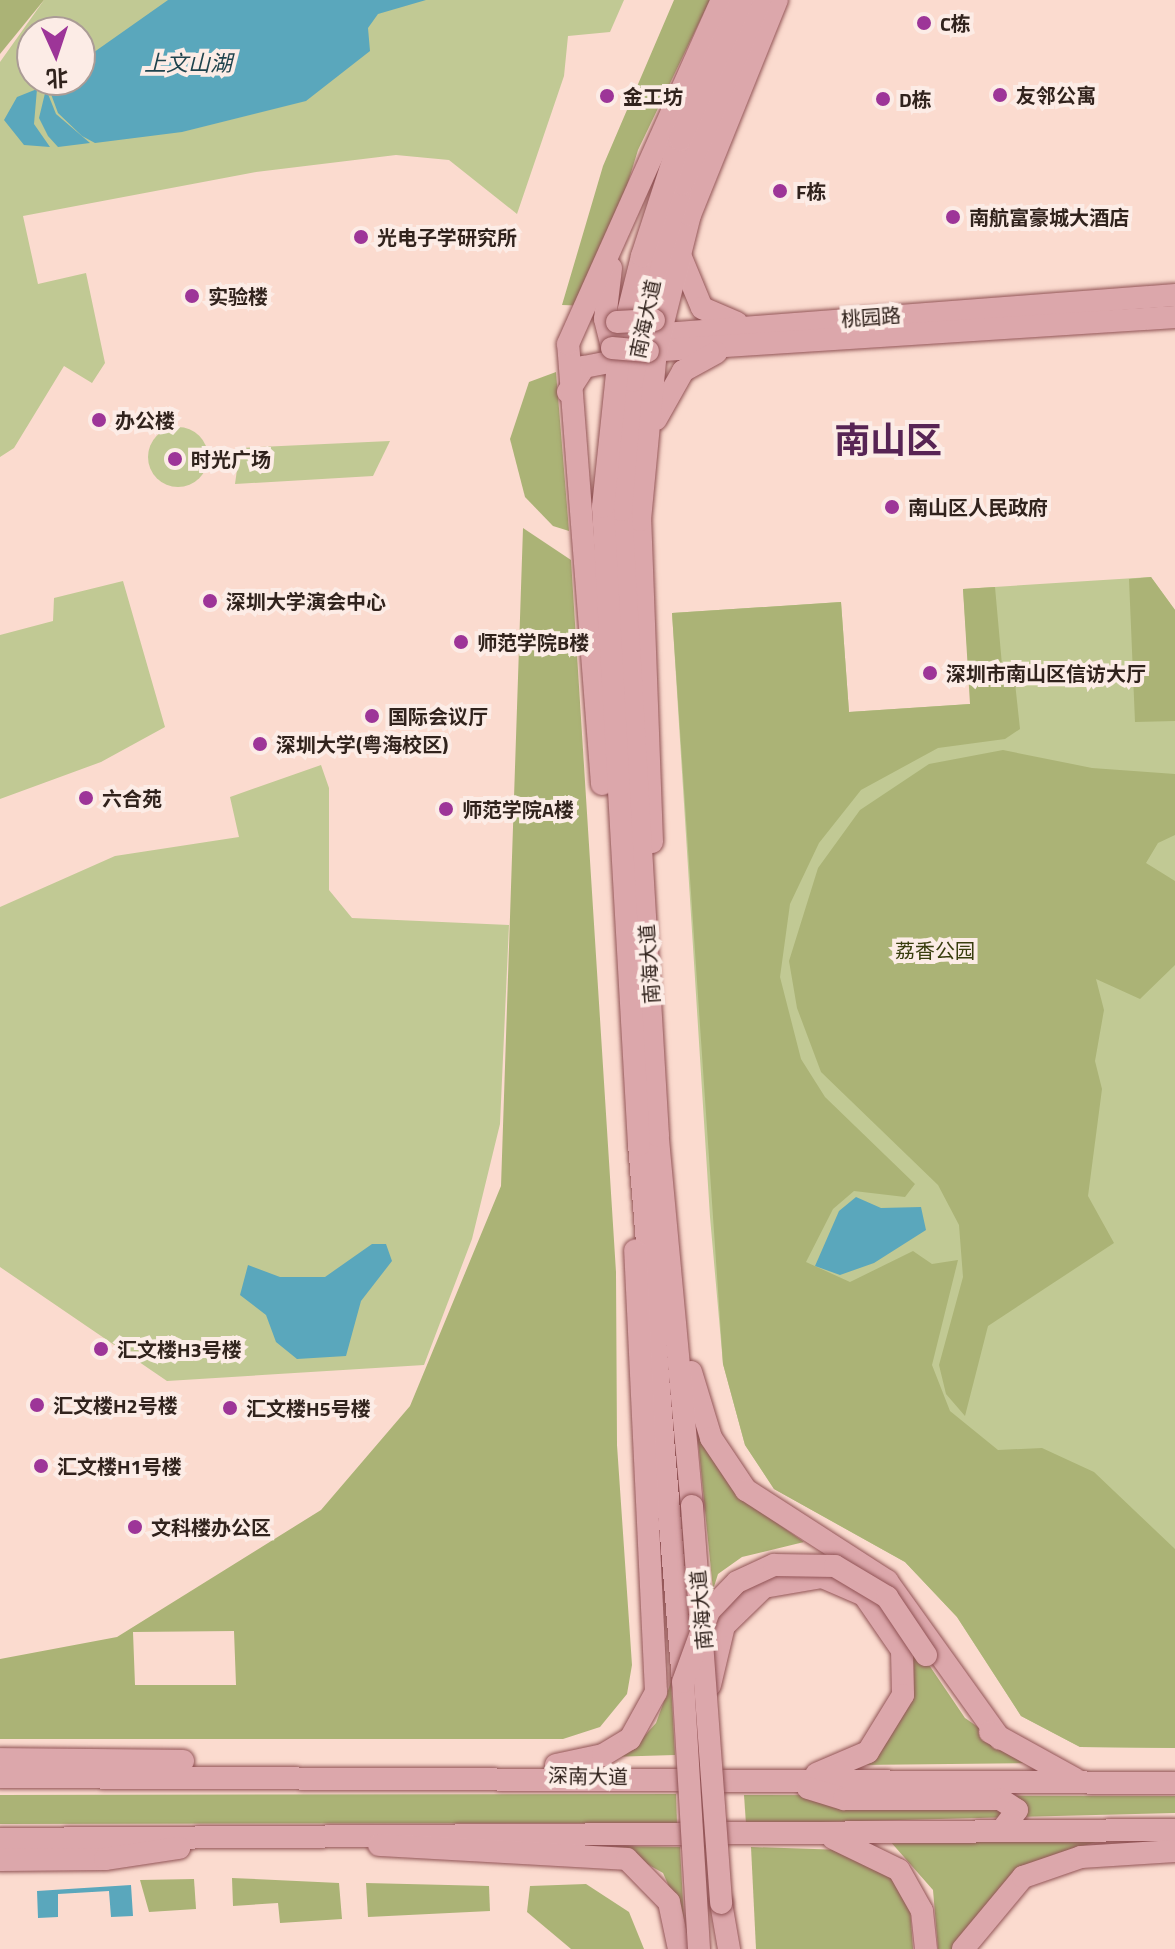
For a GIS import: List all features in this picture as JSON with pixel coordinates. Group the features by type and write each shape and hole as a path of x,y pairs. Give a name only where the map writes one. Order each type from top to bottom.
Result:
{"main road":[{"path":"626,931 602,788 568,392 568,344 722,0"},
{"name":"南海大道","path":"699,1949 683,1682 658,1506 634,1272 639,1145 603,589 610,421 628,308 653,219 742,0"},
{"name":"南海大道","path":"726,1949 671,1279 621,601 627,418 668,225 760,0"},
{"path":"650,963 643,470 654,342 680,244 777,0"},
{"path":"612,342 606,297 623,225"},
{"path":"680,244 685,281 702,308 754,326"},
{"name":"桃园路","path":"654,342 754,326 1175,295"},
{"name":"桃园路","path":"654,342 743,347 1175,317"},
{"path":"568,392 584,367 612,342 654,342"},
{"path":"568,344 654,342"},
{"path":"643,470 663,400 677,377 701,359 743,347"},
{"path":"671,1279 711,1438 746,1490 874,1570 919,1621 1000,1739"},
{"path":"471,1774 586,1761 619,1747 648,1718 656,1692 658,1506"},
{"path":"683,1682 699,1630 722,1595 755,1572 794,1562 835,1566 871,1584 971,1718 1000,1739 1083,1782"},
{"path":"708,1702 717,1643 735,1610 764,1587 799,1577 864,1595 894,1629 905,1673 896,1717 868,1752 784,1780"},
{"path":"72,1758 148,1776"},
{"path":"0,1759 72,1758 372,1774"},
{"name":"深南大道","path":"0,1777 471,1774 1175,1783"},
{"path":"784,1780 844,1799 1000,1799 1017,1810 1001,1831"},
{"path":"0,1839 1175,1830"},
{"path":"805,1833 861,1847 899,1870 922,1911 926,1949"},
{"path":"0,1860 105,1859 272,1835"},
{"path":"306,1835 430,1853 519,1853 627,1859 669,1902 679,1949"},
{"path":"963,1949 1006,1891 1081,1857 1118,1852 1175,1851"},
{"path":"977,1949 1016,1897 1081,1857"}],"green space":[{"path":"0,0 44,0 31,16 16,16 16,34 0,54"},
{"path":"44,0 624,0 610,32 568,36 564,76 517,214 449,160 396,155 256,172 23,216 38,284 86,273 105,363 92,383 64,366 14,448 0,457 0,62 16,39 16,96 96,96 96,16 33,16"},
{"path":"674,0 710,0 638,150 590,306 562,305 603,166"},
{"path":"556,372 569,531 553,526 525,497 510,439 529,382"},
{"path":"178,427 190,429 199,436 206,445 206,469 199,478 190,485 178,487 166,485 157,478 150,469 148,457 150,445 157,436 166,429"},
{"path":"390,441 373,476 235,484 240,448"},
{"path":"523,528 571,560 616,1272 617,1445 632,1665 627,1694 600,1727 563,1739 0,1739 0,1659 117,1637 321,1510 410,1406 501,1186","holes":["234,1631 236,1685 135,1685 133,1632"]},
{"name":"荔香公园","path":"1151,577 1175,610 1175,1748 1080,1747 1021,1716 957,1617 905,1562 774,1489 745,1445 723,1364 710,1217 672,613 841,602 849,712 971,704 963,589"},
{"path":"1151,577 1175,610 1175,721 1135,722 1129,579"},
{"path":"123,581 165,727 101,762 0,799 0,635 53,621 54,598"},
{"path":"995,587 1002,665 1013,664 1020,729 1005,739 938,748 861,790 819,843 790,904 780,977 801,1059 825,1097 915,1184 905,1197 854,1191 833,1209 806,1262 850,1282 913,1251 932,1264 958,1260 932,1365 950,1411 998,1450 1042,1448 1094,1472 1175,1549 1175,1748 1080,1747 1021,1716 957,1617 905,1562 774,1489 745,1445 723,1364 672,613 841,602 849,712 970,704 963,589"},
{"path":"1003,750 1092,768 1175,774 1175,835 1158,843 1146,863 1175,881 1175,965 1140,999 1096,979 1104,1010 1095,1061 1102,1089 1088,1196 1114,1243 988,1326 965,1416 946,1394 939,1365 963,1277 959,1225 938,1185 821,1072 797,1008 789,961 818,868 860,810 929,764"},
{"path":"321,765 329,788 329,890 352,918 509,925 500,1124 472,1239 424,1365 167,1381 0,1267 0,907 115,856 239,837 230,797"},
{"path":"696,1421 750,1504 804,1542 742,1557 718,1574 713,1590"},
{"path":"906,1631 965,1718 1030,1763 859,1765 887,1742 906,1710"},
{"path":"671,1682 675,1755 608,1757 640,1741 656,1723"},
{"path":"676,1794 677,1823 0,1824 0,1795"},
{"path":"744,1795 1175,1796 1175,1813 746,1824"},
{"path":"1110,1837 1043,1860 998,1891 954,1949 938,1949 933,1890 889,1840"},
{"path":"615,1846 680,1847 684,1921 663,1873"},
{"path":"751,1847 844,1850 889,1874 910,1907 913,1949 756,1949"},
{"path":"232,1878 339,1883 342,1919 280,1923 278,1903 233,1906"},
{"path":"194,1879 196,1909 149,1912 140,1880"},
{"path":"366,1883 489,1886 490,1911 368,1917"},
{"path":"586,1884 629,1912 644,1949 571,1949 527,1912 530,1886"}],"water":[{"name":"上文山湖","path":"168,0 426,0 378,14 368,28 370,51 306,101 182,132 95,143 82,136 58,113 52,96 96,96 96,51"},
{"path":"36,96 34,124 50,147 24,145 4,120 17,97"},
{"path":"44,96 49,96 56,114 90,143 58,147 39,118"},
{"path":"856,1197 881,1208 921,1207 926,1230 874,1263 840,1275 815,1266 839,1211"},
{"path":"372,1244 386,1244 392,1261 361,1301 346,1356 297,1359 276,1342 266,1315 240,1295 248,1265 280,1277 325,1277"},
{"path":"131,1885 133,1916 111,1917 109,1891 58,1894 58,1917 38,1918 37,1891"}],"place":[{"name":"C栋","path":"924,23"},
{"name":"友邻公寓","path":"1000,95"},
{"name":"金工坊","path":"607,96"},
{"name":"D栋","path":"883,99"},
{"name":"F栋","path":"780,191"},
{"name":"南航富豪城大酒店","path":"953,217"},
{"name":"光电子学研究所","path":"361,237"},
{"name":"实验楼","path":"192,296"},
{"name":"办公楼","path":"99,420"},
{"name":"时光广场","path":"175,459"},
{"name":"南山区人民政府","path":"892,507"},
{"name":"深圳大学演会中心","path":"210,601"},
{"name":"师范学院B楼","path":"461,642"},
{"name":"深圳市南山区信访大厅","path":"930,673"},
{"name":"国际会议厅","path":"372,716"},
{"name":"深圳大学(粤海校区)","path":"260,744"},
{"name":"六合苑","path":"86,798"},
{"name":"师范学院A楼","path":"446,809"},
{"name":"汇文楼H3号楼","path":"101,1349"},
{"name":"汇文楼H2号楼","path":"37,1405"},
{"name":"汇文楼H5号楼","path":"230,1408"},
{"name":"汇文楼H1号楼","path":"41,1466"},
{"name":"文科楼办公区","path":"135,1527"}],"district":[{"name":"南山区","path":"888,440"}]}
